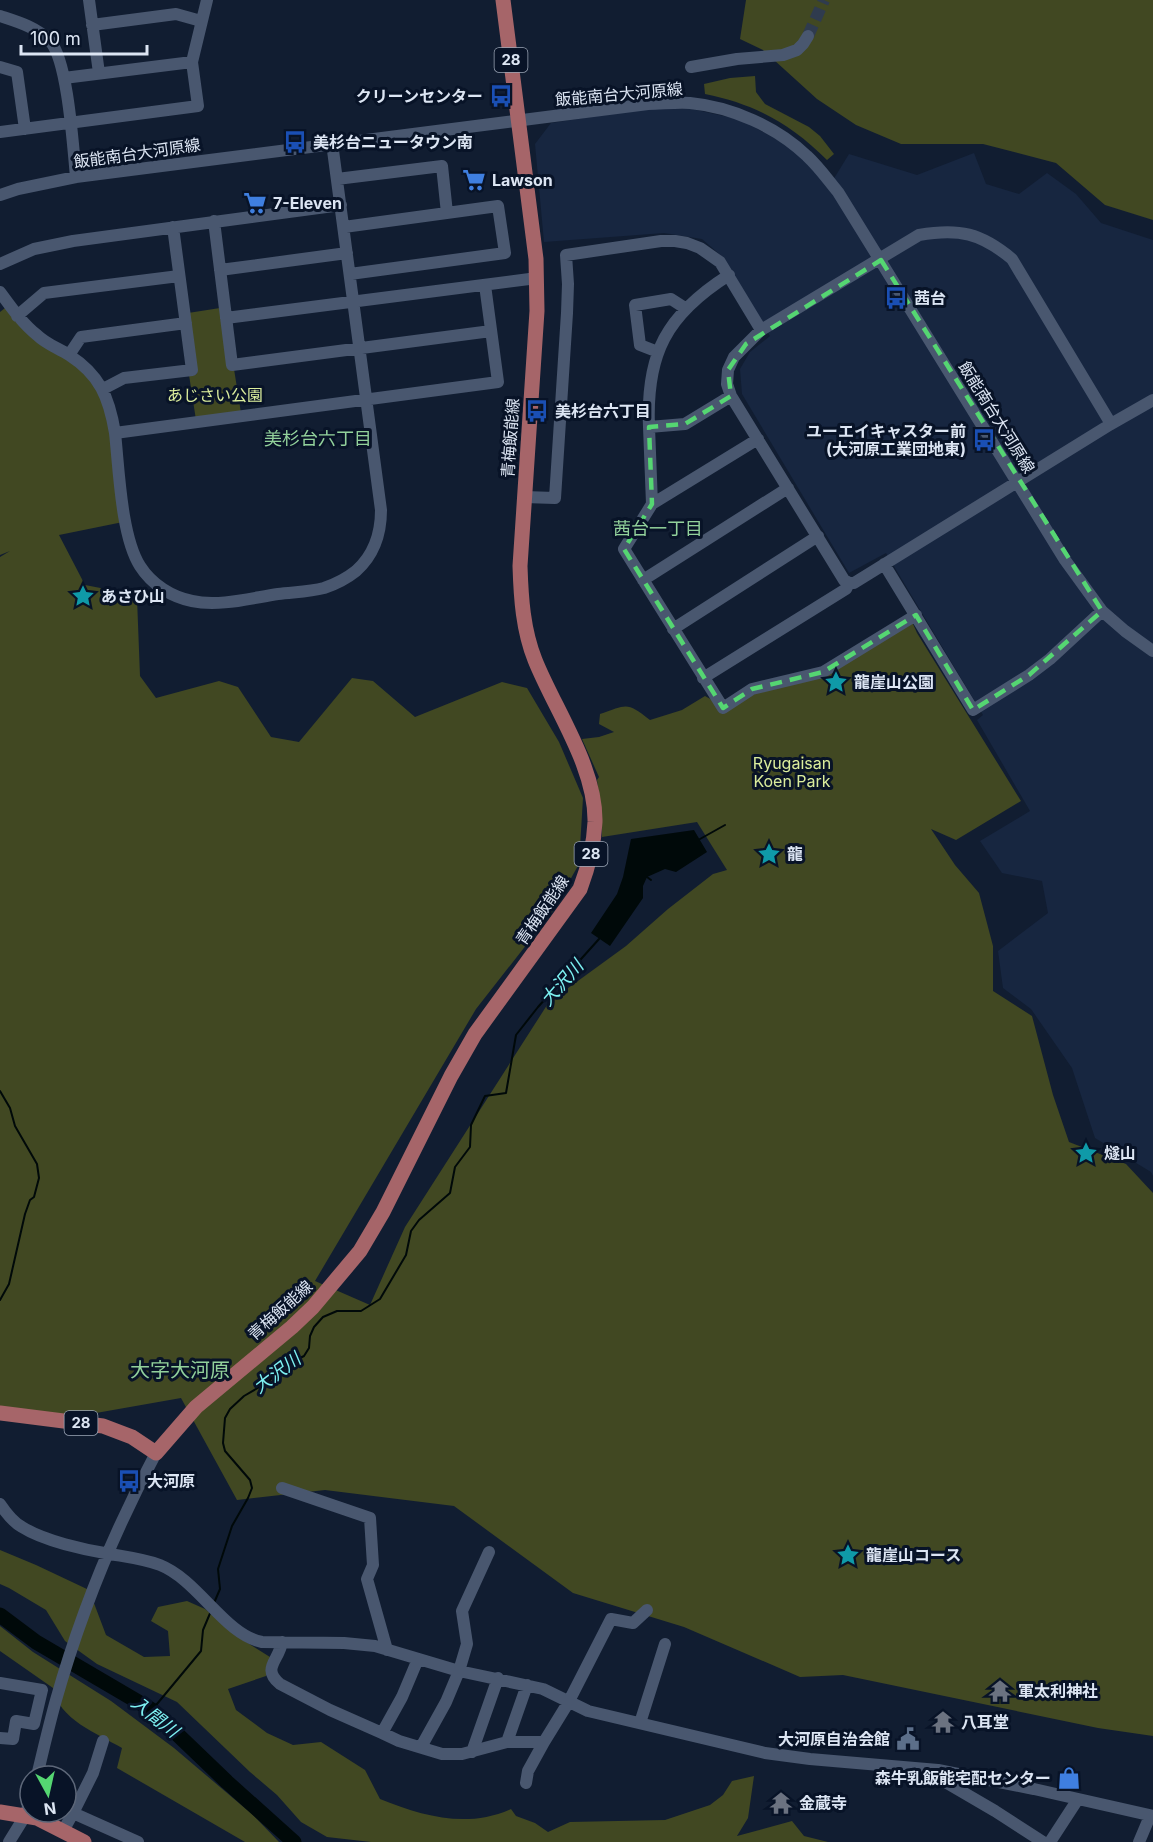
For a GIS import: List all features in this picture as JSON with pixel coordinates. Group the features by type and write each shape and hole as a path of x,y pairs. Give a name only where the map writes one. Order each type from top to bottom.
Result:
{"main road":[{"name":"青梅飯能線","path":"156,1453 196,1407 313,1307 360,1251 383,1212 451,1076 475,1034 580,889 587,870 595,821 591,788 535,661 527,637 520,595 537,278 519,120 502,0"},
{"name":"28","path":"0,1413 103,1426 132,1437 156,1453"},
{"path":"0,1812 18,1815"},
{"path":"48,1824 72,1838"}],"street":[{"path":"89,0 99,73"},
{"path":"0,132 198,106 192,62 207,0"},
{"path":"92,25 176,14 201,21"},
{"path":"0,16 29,26 40,33 51,42 61,63 76,177"},
{"path":"691,67 736,59 783,55 804,44 808,36"},
{"path":"64,78 192,62"},
{"path":"0,67 17,72 25,129"},
{"name":"飯能南台大河原線","path":"0,195 76,177 648,104 689,103 713,107 744,117 775,133 807,155 838,192 1065,560 1102,611 1125,632 1153,651"},
{"path":"0,292 17,315 38,336 86,368 103,389 111,409 126,528 131,547 141,567 156,585 177,597 194,602 216,603 321,588 339,582 357,569 369,555 377,541 381,525 381,510 332,143"},
{"path":"337,179 442,166 447,213"},
{"path":"0,264 34,249 73,241 341,206"},
{"path":"344,227 498,206 505,253 350,274"},
{"path":"214,221 232,365 491,331"},
{"path":"103,389 124,378 192,370 173,227"},
{"path":"1111,424 1012,259 996,246 978,236 960,232 919,235 761,330 734,357 728,370 727,384 731,396 844,580 849,583 854,583 1153,400"},
{"path":"524,497 555,498 568,284 566,255 661,241 687,243 710,254 720,262 761,330"},
{"path":"220,270 347,253"},
{"path":"652,504 648,397 651,374 658,352 669,330 685,308 707,289 729,275"},
{"path":"17,315 44,293 180,276"},
{"path":"226,318 537,278"},
{"path":"115,433 498,382 485,285"},
{"path":"658,352 640,345 635,305 671,299 685,308"},
{"path":"69,355 81,337 186,323"},
{"path":"649,428 685,424 731,396"},
{"path":"758,439 652,504 624,549 723,708 752,689 823,672 916,615"},
{"path":"643,580 788,488"},
{"path":"673,629 818,536"},
{"path":"884,564 974,710 1050,659 1102,611"},
{"path":"703,678 846,589 849,583"},
{"path":"40,1764 56,1700 89,1600 127,1509 156,1453"},
{"path":"282,1488 370,1518 373,1565 367,1579 387,1650"},
{"path":"0,1504 9,1517 23,1528 54,1540 162,1566 198,1592 246,1638 262,1642 344,1643 375,1646 459,1671 543,1689 588,1711 765,1753 945,1771 1152,1816 1139,1842"},
{"path":"421,1747 446,1702 459,1671 467,1644 462,1611 489,1552"},
{"path":"526,1783 528,1771 568,1702 611,1620 633,1623 647,1610"},
{"path":"282,1642 280,1652 272,1664 273,1678 330,1710 382,1733 442,1754 472,1752 507,1742 544,1742"},
{"path":"640,1723 665,1644"},
{"path":"382,1733 402,1697 418,1659"},
{"path":"472,1752 498,1678"},
{"path":"0,1683 42,1690 34,1724 16,1721 13,1739 0,1738"},
{"path":"507,1742 527,1685"},
{"path":"78,1803 93,1773 103,1741"},
{"path":"945,1771 942,1780 1043,1842"},
{"path":"1050,1842 1078,1799"},
{"path":"78,1815 138,1842"},
{"path":"9,1842 20,1824"}],"highlighted area":[{"path":"881,260 1102,611 1029,675 973,710 916,615 823,672 752,689 723,708 624,549 652,504 649,427 685,424 731,396 728,370 746,344"}],"shaded area":[{"path":"644,109 692,109 742,120 797,151 830,185 849,154 917,175 974,153 986,184 1019,194 1047,173 1076,194 1101,223 1153,240 1153,1176 1151,1172 1095,1138 1072,1068 1031,1009 1003,988 998,951 1048,913 1042,881 1002,873 980,841 1030,811 977,720 983,715 886,553 849,573 742,394 740,369 750,352 770,336 725,259 702,239 664,233 544,242 535,144 551,123"},
{"path":"694,830 707,852 676,872 665,869 647,877 643,886 643,898 610,946 591,933 617,894 631,839"}],"green space":[{"path":"746,0 1153,0 1153,220 1105,205 1056,163 983,144 901,144 856,125 817,99 763,50 740,39"},
{"path":"755,76 756,92 765,104 809,127 820,136 834,154 827,160 800,136 771,117 740,103 705,94 704,84 730,78"},
{"name":"Ryugaisan Koen Park","path":"5,308 89,376 107,409 123,522 59,535 85,585 137,598 140,676 156,698 219,681 238,687 271,737 299,742 352,678 373,681 415,717 502,682 527,688 559,742 583,798 579,864 552,912 476,1009 315,1281 370,1305 405,1227 549,1002 626,946 713,874 727,870 697,822 602,837 597,780 599,777 582,739 614,732 599,724 600,714 627,706 650,720 682,710 705,696 716,704 788,685 909,623 913,624 1021,801 956,840 931,829 955,865 979,893 993,946 993,991 1032,1016 1053,1095 1069,1142 1126,1164 1153,1193 1153,1736 1098,1728 843,1675 800,1677 684,1627 573,1593 454,1506 325,1490 237,1500 181,1398 62,1419 0,1408 0,557 10,551 0,555 0,312"},
{"name":"あじさい公園","path":"220,308 241,413 196,420 189,375 197,374 188,313"},
{"path":"0,1550 89,1590 106,1635 144,1657 170,1656 168,1631 151,1621 158,1607 187,1601 205,1609 243,1640 270,1657 266,1676 228,1689 236,1710 267,1733 293,1745 321,1742 365,1770 380,1799 412,1811 461,1819 494,1815 511,1809 516,1816 535,1823 548,1832 570,1822 665,1820 710,1805 723,1795 732,1781 754,1776 748,1818 737,1836 792,1821 804,1836 828,1842 371,1842 327,1837 301,1822 277,1795 177,1702 97,1664 65,1641 46,1610 0,1584"},
{"path":"0,1626 33,1652 111,1701 174,1748 253,1815 279,1842 245,1842 117,1768 122,1748 71,1717 56,1699 53,1688 0,1651"}],"waterway":[{"path":"700,839 725,825"},
{"path":"647,877 651,880"},
{"name":"大沢川","path":"214,1603 220,1589 218,1569 232,1526 252,1488 250,1480 225,1451 223,1443 225,1418 230,1409 244,1396 268,1382 284,1366 304,1356 309,1348 310,1336 314,1327 323,1317 337,1311 361,1311 380,1299 406,1255 411,1231 419,1220 450,1193 455,1167 470,1147 471,1125 485,1096 506,1093 516,1035 599,939"},
{"path":"0,1091 10,1108 15,1126 37,1164 39,1178 34,1197 30,1200 25,1214 9,1284 0,1300"},
{"name":"大沢川","path":"152,1710 201,1651 203,1630 211,1611"},
{"name":"入間川","path":"0,1615 36,1642 152,1710 294,1842"}],"tunnel":[{"path":"808,36 824,0"}],"place":[{"name":"クリーンセンター","path":"501,96"},
{"name":"美杉台ニュータウン南","path":"295,142"},
{"name":"Lawson","path":"474,180"},
{"name":"7-Eleven","path":"255,203"},
{"name":"茜台","path":"896,298"},
{"name":"美杉台六丁目","path":"537,411"},
{"name":"ユーエイキャスター前 (大河原工業団地東)","path":"984,440"},
{"name":"あさひ山","path":"83,596"},
{"name":"龍崖山公園","path":"836,682"},
{"name":"龍","path":"769,854"},
{"name":"燧山","path":"1086,1153"},
{"name":"大河原","path":"129,1481"},
{"name":"龍崖山コース","path":"848,1555"},
{"name":"軍太利神社","path":"1000,1691"},
{"name":"八耳堂","path":"943,1722"},
{"name":"大河原自治会館","path":"908,1739"},
{"name":"森牛乳飯能宅配センター","path":"1069,1778"},
{"name":"金蔵寺","path":"781,1803"}],"district":[{"name":"美杉台六丁目","path":"318,439"},
{"name":"茜台一丁目","path":"658,529"},
{"name":"大字大河原","path":"180,1370"}]}
